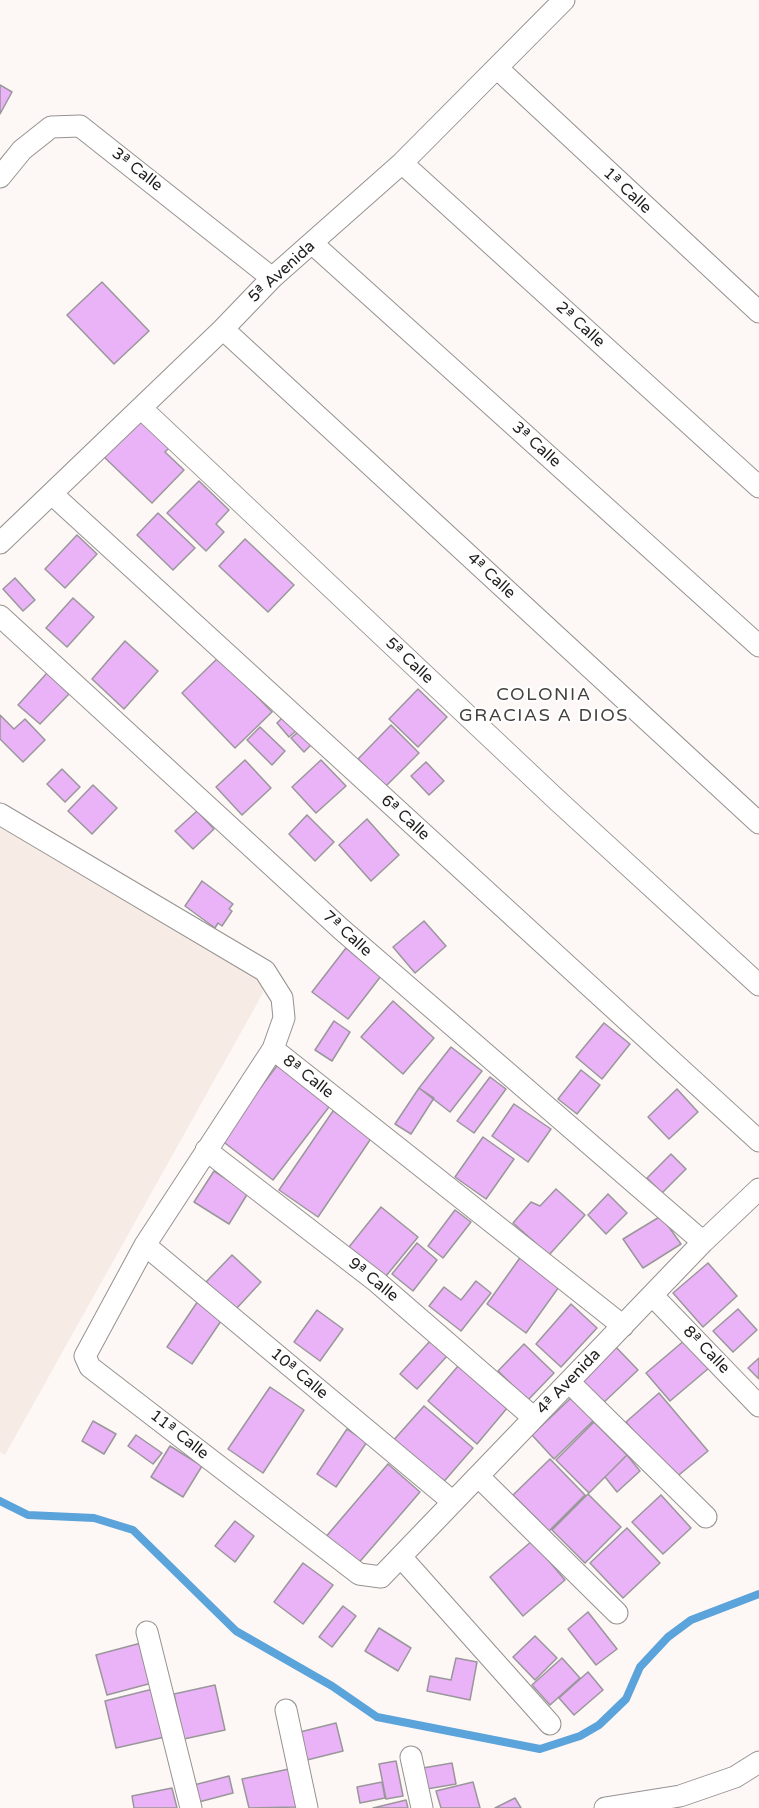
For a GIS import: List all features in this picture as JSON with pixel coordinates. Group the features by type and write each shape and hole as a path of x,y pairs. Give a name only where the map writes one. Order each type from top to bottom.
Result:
{"street":[{"name":"5ª Avenida","path":"0,543 272,278 402,163 564,0"},
{"name":"1ª Calle","path":"498,68 759,312"},
{"name":"3ª Calle","path":"0,177 22,150 51,127 80,126 272,278"},
{"name":"2ª Calle","path":"402,163 759,487"},
{"name":"3ª Calle","path":"313,244 759,646"},
{"name":"4ª Calle","path":"223,328 759,822"},
{"name":"5ª Calle","path":"141,408 548,792 759,985"},
{"name":"6ª Calle","path":"52,494 759,1142"},
{"name":"7ª Calle","path":"0,616 341,929 703,1242"},
{"name":"8ª Calle","path":"0,814 265,971 282,998 284,1018 273,1049 623,1326"},
{"name":"11ª Calle","path":"273,1049 145,1245 86,1352 88,1363 358,1574 381,1578"},
{"name":"9ª Calle","path":"206,1150 377,1282 534,1418"},
{"name":"4ª Avenida","path":"381,1578 703,1242 759,1188"},
{"name":"10ª Calle","path":"145,1245 453,1503"},
{"name":"8ª Calle","path":"652,1295 759,1406"},
{"path":"568,1382 706,1517"},
{"path":"478,1476 617,1613"},
{"path":"401,1557 550,1724"},
{"path":"147,1632 191,1808"},
{"path":"286,1710 307,1808"},
{"path":"411,1757 422,1808"},
{"path":"605,1808 680,1796 735,1777 759,1762"}],"shaded area":[{"path":"0,827 264,976 263,993 5,1455 0,1452"}],"building":[{"path":"0,85 12,92 0,114"},
{"path":"102,282 149,331 114,364 67,315"},
{"path":"141,417 171,446 165,452 184,470 152,503 103,456"},
{"path":"199,481 229,510 216,524 224,532 206,551 167,513"},
{"path":"158,513 195,548 173,570 137,535"},
{"path":"77,535 97,554 65,588 45,569"},
{"path":"245,539 294,585 268,612 219,566"},
{"path":"15,578 35,600 23,611 3,589"},
{"path":"73,598 94,617 67,647 46,628"},
{"path":"125,641 158,671 124,709 92,679"},
{"path":"219,657 272,712 235,748 182,693"},
{"path":"47,673 69,694 40,724 18,705"},
{"path":"418,689 447,717 418,747 389,719"},
{"path":"0,715 14,729 25,719 45,740 23,762 0,739"},
{"path":"284,716 297,730 289,737 277,723"},
{"path":"391,725 419,753 386,786 358,759"},
{"path":"260,727 285,751 272,765 247,740"},
{"path":"298,732 311,745 304,752 291,738"},
{"path":"245,760 271,788 242,815 216,787"},
{"path":"321,760 346,786 316,813 292,787"},
{"path":"426,762 444,781 429,795 411,776"},
{"path":"62,769 80,787 65,802 47,784"},
{"path":"93,785 117,808 92,834 68,811"},
{"path":"197,811 214,829 193,849 175,831"},
{"path":"307,815 334,842 315,861 289,834"},
{"path":"367,819 399,855 371,881 339,845"},
{"path":"202,881 233,904 229,909 232,911 222,926 218,923 215,928 185,906"},
{"path":"424,921 446,946 415,973 393,947"},
{"path":"346,948 381,976 348,1019 312,992"},
{"path":"393,1001 434,1038 403,1074 361,1037"},
{"path":"334,1021 350,1032 332,1061 315,1050"},
{"path":"604,1023 630,1044 602,1079 576,1057"},
{"path":"451,1047 482,1071 450,1112 419,1088"},
{"path":"279,1063 332,1103 273,1180 221,1140"},
{"path":"581,1070 600,1085 577,1114 558,1099"},
{"path":"490,1077 506,1089 474,1133 457,1121"},
{"path":"419,1088 434,1098 411,1134 395,1124"},
{"path":"677,1089 698,1112 669,1139 648,1117"},
{"path":"514,1104 551,1129 528,1162 492,1136"},
{"path":"333,1111 372,1137 318,1217 279,1190"},
{"path":"483,1137 514,1159 486,1199 455,1177"},
{"path":"671,1154 686,1169 662,1193 647,1178"},
{"path":"214,1171 248,1193 229,1224 194,1202"},
{"path":"556,1189 585,1215 549,1255 513,1223 531,1202 540,1206"},
{"path":"608,1194 627,1213 606,1234 588,1215"},
{"path":"381,1207 418,1237 386,1276 349,1247"},
{"path":"455,1210 471,1222 443,1258 428,1246"},
{"path":"661,1216 681,1244 643,1268 623,1239"},
{"path":"417,1243 437,1260 413,1291 392,1274"},
{"path":"232,1255 261,1282 236,1309 206,1282"},
{"path":"522,1255 561,1284 526,1333 487,1304"},
{"path":"708,1263 737,1296 703,1327 673,1293"},
{"path":"476,1281 491,1293 461,1331 429,1306 444,1287 461,1300"},
{"path":"198,1301 223,1318 192,1364 167,1347"},
{"path":"571,1304 597,1328 561,1367 536,1344"},
{"path":"738,1309 757,1330 733,1352 713,1331"},
{"path":"317,1310 343,1329 320,1361 294,1342"},
{"path":"431,1340 448,1355 417,1389 400,1374"},
{"path":"685,1340 709,1368 670,1401 646,1373"},
{"path":"524,1344 554,1373 528,1400 498,1371"},
{"path":"613,1344 638,1370 601,1405 577,1379"},
{"path":"759,1358 759,1379 748,1368"},
{"path":"459,1365 508,1407 477,1444 428,1401"},
{"path":"270,1387 304,1410 263,1473 228,1449"},
{"path":"659,1393 708,1451 674,1479 626,1422"},
{"path":"572,1397 594,1420 554,1459 532,1435"},
{"path":"424,1406 473,1448 440,1486 391,1443"},
{"path":"93,1421 116,1434 104,1454 82,1441"},
{"path":"594,1422 627,1455 589,1493 556,1460"},
{"path":"347,1429 367,1442 336,1487 317,1474"},
{"path":"136,1435 162,1453 153,1464 128,1446"},
{"path":"170,1446 202,1466 183,1497 151,1477"},
{"path":"627,1455 640,1471 617,1492 605,1477"},
{"path":"550,1459 585,1495 549,1531 513,1495"},
{"path":"388,1464 420,1492 356,1566 324,1539"},
{"path":"588,1494 621,1527 585,1563 552,1530"},
{"path":"661,1495 691,1528 663,1554 632,1522"},
{"path":"235,1521 254,1536 235,1562 215,1546"},
{"path":"627,1528 660,1563 623,1598 590,1563"},
{"path":"532,1541 565,1580 523,1616 490,1577"},
{"path":"303,1563 333,1585 303,1624 274,1602"},
{"path":"343,1606 356,1616 332,1647 319,1637"},
{"path":"588,1612 617,1649 596,1665 568,1629"},
{"path":"379,1628 411,1648 398,1671 365,1651"},
{"path":"535,1636 557,1658 535,1680 513,1657"},
{"path":"141,1643 152,1683 107,1695 96,1655"},
{"path":"456,1658 477,1662 470,1700 427,1691 430,1676 451,1680"},
{"path":"562,1658 580,1678 550,1705 532,1685"},
{"path":"588,1672 603,1690 574,1715 559,1698"},
{"path":"215,1685 225,1730 184,1739 174,1694"},
{"path":"153,1689 165,1737 116,1748 105,1701"},
{"path":"336,1723 343,1751 307,1760 300,1732"},
{"path":"396,1761 403,1796 386,1799 379,1764"},
{"path":"452,1763 456,1784 427,1789 423,1768"},
{"path":"289,1769 297,1807 249,1808 242,1779"},
{"path":"229,1776 233,1793 195,1803 190,1786"},
{"path":"382,1782 385,1798 360,1803 357,1787"},
{"path":"473,1782 480,1808 441,1808 436,1791"},
{"path":"172,1788 177,1808 134,1808 132,1796"},
{"path":"515,1798 521,1808 495,1808"},
{"path":"406,1800 408,1808 373,1808"}],"waterway":[{"path":"0,1501 28,1515 94,1518 133,1530 236,1631 332,1686 377,1717 540,1749 580,1736 599,1725 626,1699 640,1667 668,1637 691,1620 759,1594"}],"district":[{"name":"COLONIA GRACIAS A DIOS","path":"544,705"}]}
